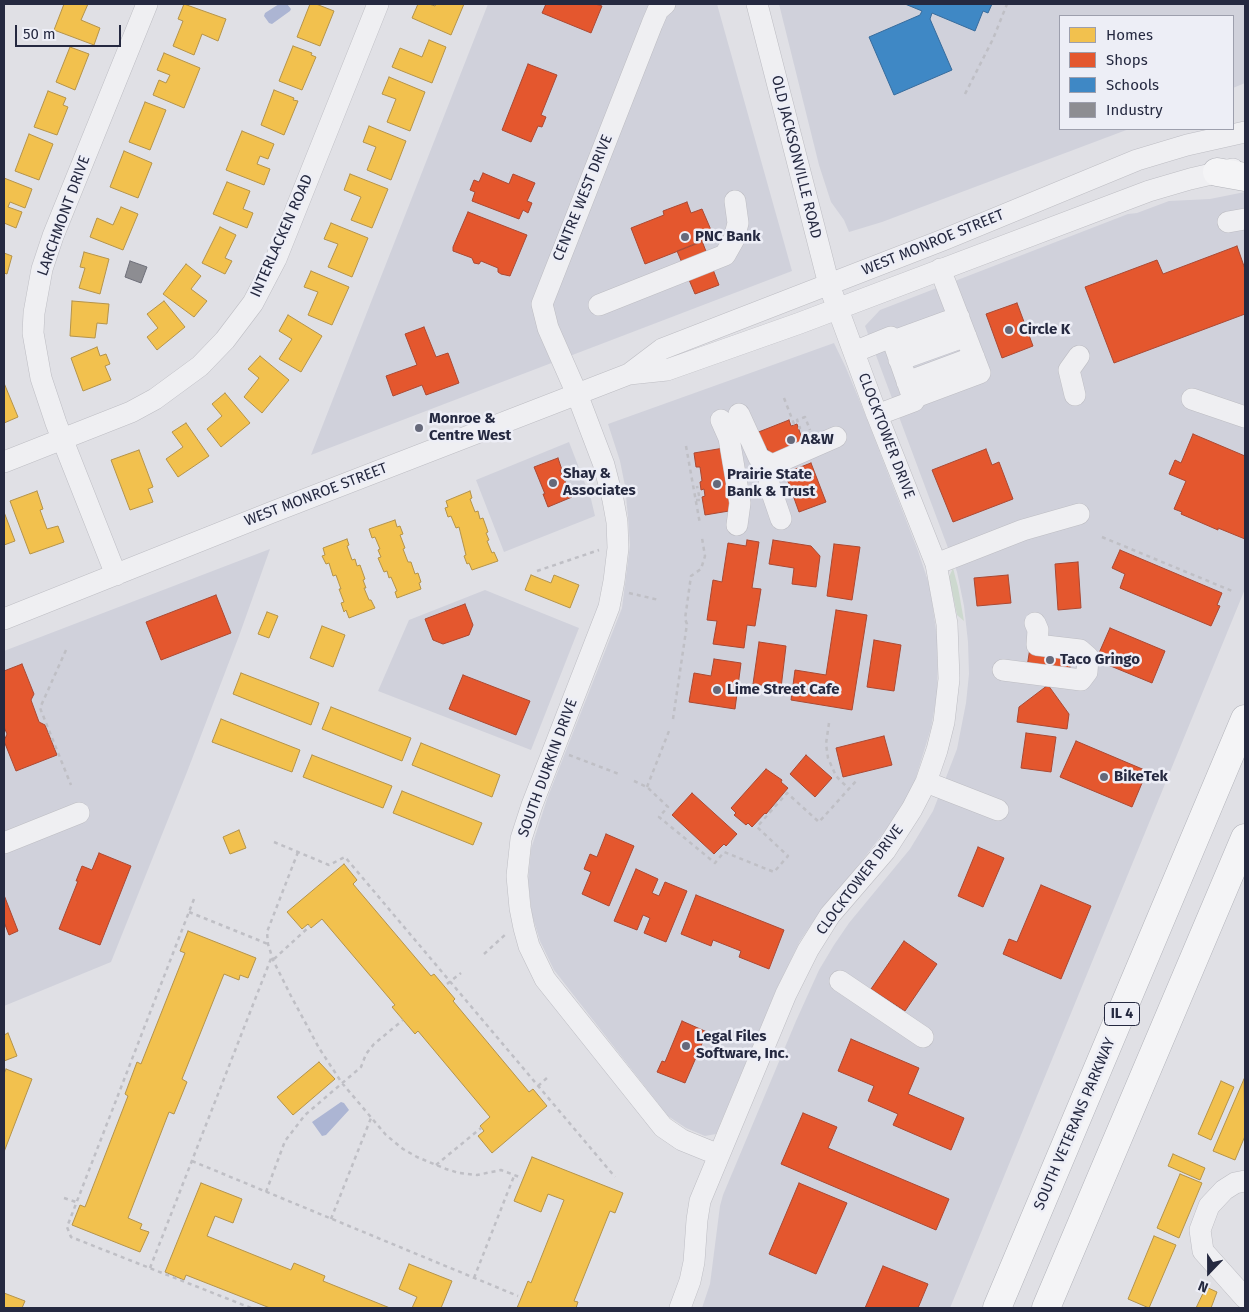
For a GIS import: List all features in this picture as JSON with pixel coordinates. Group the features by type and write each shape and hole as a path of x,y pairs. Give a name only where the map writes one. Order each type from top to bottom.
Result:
{"highway":[{"path":"1217,172 1245,177"},
{"name":"SOUTH VETERANS PARKWAY","path":"997,1308 1245,719"},
{"path":"1046,1308 1245,838"}],"street":[{"name":"LARCHMONT DRIVE","path":"116,575 56,423 41,378 33,333 37,293 42,269 53,236 147,4"},
{"name":"INTERLACKEN ROAD","path":"4,462 131,412 155,400 200,366 225,340 253,303 276,259 378,4"},
{"name":"CENTRE WEST DRIVE","path":"577,394 548,328 542,304 652,24 658,10 665,4"},
{"name":"OLD JACKSONVILLE ROAD","path":"758,4 829,285 838,308"},
{"name":"WEST MONROE STREET","path":"630,374 662,350 943,240 1137,160 1187,145 1245,132"},
{"name":"WEST MONROE STREET","path":"4,619 279,509 630,374 668,370 1149,191 1217,172 1245,167"},
{"path":"600,305 725,255 734,239 738,223 735,201"},
{"path":"910,390 980,373 940,269"},
{"name":"CLOCKTOWER DRIVE","path":"719,1155 786,994 808,950 830,915 885,851 912,809 926,782 944,722 949,679 947,624 936,564 877,415 838,308"},
{"path":"896,351 962,327"},
{"path":"854,352 891,337 914,401 877,415"},
{"path":"1076,395 1069,370 1079,356"},
{"name":"SOUTH DURKIN DRIVE","path":"577,394 604,465 613,500 618,533 615,573 609,607 521,839 516,876 521,917 529,946 546,979 663,1127 682,1140 719,1155"},
{"path":"1192,399 1245,417"},
{"path":"737,525 740,503 729,438 730,417 760,458 772,465 836,437"},
{"path":"769,484 781,519"},
{"path":"936,564 1023,530 1079,514"},
{"path":"1002,670 1081,680 1086,672 1088,657 1080,650 1037,645 1038,630 1035,623"},
{"path":"926,782 998,810"},
{"path":"4,843 79,813"},
{"path":"840,981 923,1037"},
{"path":"682,1308 694,1262 700,1201 719,1155"},
{"path":"1245,1181 1235,1183 1224,1190 1209,1206 1200,1230 1203,1251 1245,1298"}],"path":[{"path":"965,94 993,39 1007,4"},
{"path":"784,398 794,424 798,423"},
{"path":"798,428 796,420 805,416 811,432"},
{"path":"686,446 697,486 696,500 700,524"},
{"path":"564,480 584,474"},
{"path":"1102,536 1232,591"},
{"path":"673,719 692,576 701,569 705,556 702,538"},
{"path":"537,571 598,550"},
{"path":"625,592 659,600"},
{"path":"66,650 40,708 71,784"},
{"path":"829,723 826,744 828,758 836,776 849,789"},
{"path":"647,787 669,731"},
{"path":"565,754 619,774"},
{"path":"634,781 647,787 668,807 659,817 714,863 724,852 774,872 788,856 756,827 787,793 819,822 856,782"},
{"path":"274,842 330,865 345,857 615,1177"},
{"path":"298,852 267,932 268,944 273,960 291,996 319,1048 342,1083 386,1135 403,1149 435,1165 459,1172 477,1175 501,1170 522,1178"},
{"path":"194,899 67,1227 71,1237 251,1308"},
{"path":"189,912 268,944"},
{"path":"273,960 310,926"},
{"path":"484,954 512,930"},
{"path":"150,1268 272,956"},
{"path":"447,984 460,973"},
{"path":"266,1192 285,1141 305,1115 361,1067 366,1054 374,1044 403,1020"},
{"path":"538,1086 548,1077"},
{"path":"331,1219 371,1118"},
{"path":"435,1165 481,1128"},
{"path":"192,1161 518,1296"},
{"path":"474,1278 514,1176"},
{"path":"64,1198 76,1202"}],"shaded area":[{"path":"488,4 717,4 792,271 311,455"},
{"path":"779,4 1245,4 1245,83 1234,88 1234,15 1059,15 1059,130 1126,130 882,222 849,232 844,220 831,202 819,165"},
{"path":"1245,192 1245,589 950,1308 702,1308 710,1284 723,1195 796,1021 819,970 834,945 849,923 910,849 933,811 957,749 966,703 969,674 968,642 964,606 957,572 865,326 880,310 1128,214 1137,213 1169,201 1210,199"},
{"path":"834,343 861,404 930,587 938,644 937,694 931,728 914,784 898,814 821,910 800,941 776,990 716,1134 705,1136 686,1128 668,1116 554,970 540,941 532,915 528,881 531,849 547,799 622,608 630,545 628,517 620,461 608,424"},
{"path":"569,442 591,499 595,516 504,552 476,480"},
{"path":"270,549 187,772 111,962 4,1006 4,651"},
{"path":"953,568 964,621 957,615 949,577"},
{"path":"485,590 579,628 531,750 378,691 409,620"}],"water":[{"path":"279,4 287,4 291,9 272,24 269,23 264,16 265,13"},
{"path":"341,1102 349,1110 326,1135 322,1136 312,1122"}],"building: Homes":[{"path":"64,4 88,4 81,20 100,28 94,45 54,30"},
{"path":"184,4 226,19 218,41 202,34 194,55 173,46 183,21 178,19"},
{"path":"310,4 316,4 334,11 320,46 297,37"},
{"path":"418,4 435,6 436,4 464,4 451,35 412,18"},
{"path":"429,40 446,47 432,83 392,67 400,48 422,57"},
{"path":"293,46 312,53 311,55 316,57 302,90 279,81"},
{"path":"70,47 89,54 75,90 56,82"},
{"path":"164,53 200,68 184,108 153,95 159,80 166,83 170,75 157,70"},
{"path":"389,77 425,92 410,131 387,122 396,99 382,94"},
{"path":"274,90 298,101 284,135 261,125"},
{"path":"48,91 66,98 63,105 68,107 57,135 34,127"},
{"path":"145,102 166,110 150,150 129,142"},
{"path":"369,126 406,141 391,180 367,170 376,147 363,142"},
{"path":"242,131 274,144 268,159 260,156 257,164 270,169 264,185 226,170"},
{"path":"29,134 53,144 39,180 15,171"},
{"path":"124,151 152,163 138,198 110,187"},
{"path":"350,174 388,189 372,228 351,220 361,197 344,190"},
{"path":"4,178 32,189 25,208 10,202 8,207 22,212 16,228 4,223"},
{"path":"227,182 250,191 243,209 253,213 247,228 213,214"},
{"path":"121,207 138,214 123,250 90,237 97,218 113,225"},
{"path":"331,223 368,238 352,277 328,267 338,244 324,239"},
{"path":"220,227 236,235 225,258 232,261 225,274 202,263"},
{"path":"84,252 109,259 100,294 79,288 85,268 80,267"},
{"path":"4,253 12,256 7,274 4,273"},
{"path":"186,264 201,276 191,289 207,301 194,317 163,294"},
{"path":"311,271 349,287 332,325 308,315 318,292 304,287"},
{"path":"72,301 109,304 107,324 97,323 95,338 70,336"},
{"path":"164,301 185,327 157,350 147,337 158,328 147,314"},
{"path":"288,315 322,336 301,372 279,359 292,339 279,331"},
{"path":"97,347 100,356 106,354 110,364 105,366 111,380 83,391 71,358"},
{"path":"260,356 289,380 262,413 244,397 259,378 248,369"},
{"path":"4,383 18,417 4,423"},
{"path":"225,393 250,423 221,447 207,429 222,416 212,404"},
{"path":"186,423 209,456 178,477 166,459 183,447 172,432"},
{"path":"139,450 153,487 148,489 153,502 130,510 111,460"},
{"path":"37,491 43,509 40,510 47,529 58,526 64,542 30,554 10,501"},
{"path":"470,491 472,498 470,499 475,512 478,511 480,519 483,518 488,532 486,533 489,540 487,541 498,561 472,570 464,556 466,555 459,527 456,528 451,516 448,517 445,508 448,507 446,501"},
{"path":"4,512 15,541 4,545"},
{"path":"395,520 397,527 400,526 403,534 400,535 408,562 411,562 415,574 418,573 421,582 419,583 421,589 397,598 395,592 397,591 391,577 389,578 387,571 384,572 378,558 381,557 378,550 380,549 375,537 372,538 369,529"},
{"path":"347,539 349,545 347,546 352,560 355,559 357,566 360,565 365,579 363,580 366,588 364,588 375,608 349,618 346,610 344,612 341,603 344,602 336,575 333,576 329,563 326,564 322,556 325,555 323,548"},
{"path":"531,575 551,583 554,575 579,585 570,608 525,590"},
{"path":"267,612 278,616 269,638 258,634"},
{"path":"322,626 345,635 333,667 310,658"},
{"path":"241,673 319,703 311,725 233,694"},
{"path":"331,707 411,738 402,761 322,729"},
{"path":"221,719 300,750 292,772 212,742"},
{"path":"421,743 500,775 492,797 412,765"},
{"path":"312,755 392,786 383,808 303,777"},
{"path":"402,791 482,823 473,845 393,813"},
{"path":"239,830 246,848 230,854 223,837"},
{"path":"344,864 357,880 353,884 431,976 434,974 455,999 453,1001 529,1092 533,1089 547,1106 492,1153 478,1136 484,1131 480,1126 490,1117 418,1031 415,1034 392,1007 395,1005 322,919 311,928 308,924 302,929 287,912"},
{"path":"188,931 256,958 248,978 240,975 239,980 224,974 182,1079 187,1082 174,1114 169,1112 128,1218 142,1224 140,1229 149,1232 140,1252 72,1225 80,1205 85,1207 128,1096 125,1094 137,1062 141,1064 185,953 180,951"},
{"path":"8,1033 17,1056 4,1061 4,1035"},
{"path":"319,1062 335,1079 293,1115 277,1097"},
{"path":"6,1069 32,1079 4,1152 4,1074"},
{"path":"1244,1079 1245,1136 1235,1160 1213,1151"},
{"path":"1221,1081 1234,1087 1211,1140 1198,1134"},
{"path":"1173,1154 1205,1168 1200,1180 1168,1166"},
{"path":"532,1157 623,1193 615,1213 610,1211 574,1301 578,1302 576,1308 517,1308 528,1281 531,1283 564,1200 548,1194 541,1212 514,1201"},
{"path":"1180,1174 1202,1183 1179,1238 1157,1228"},
{"path":"201,1183 242,1199 233,1223 215,1216 207,1236 291,1270 294,1263 325,1276 323,1281 390,1308 270,1308 186,1275 184,1280 165,1272"},
{"path":"1154,1236 1176,1245 1149,1308 1128,1299"},
{"path":"409,1264 452,1281 441,1308 412,1308 417,1297 399,1289"},
{"path":"1206,1287 1217,1292 1211,1308 1196,1308"},
{"path":"4,1293 25,1301 22,1308 4,1308"}],"building: Shops":[{"path":"546,4 595,4 602,6 591,33 542,13"},
{"path":"528,64 557,75 541,115 546,117 542,127 538,126 531,142 502,130"},
{"path":"483,173 509,184 513,174 535,183 527,201 532,203 528,213 523,210 519,219 472,201 475,192 470,190 474,180 479,182"},
{"path":"687,202 691,213 702,209 714,237 645,264 631,228 664,215 663,211"},
{"path":"468,212 527,235 510,276 501,274 498,272 498,268 481,261 479,264 474,263 472,258 453,251"},
{"path":"702,241 719,285 695,294 677,251"},
{"path":"1237,246 1245,269 1245,314 1114,363 1085,287 1157,260 1163,274"},
{"path":"1017,303 1033,346 1002,358 986,314"},
{"path":"424,327 436,357 448,353 459,383 426,395 422,385 393,396 386,376 417,365 405,334"},
{"path":"789,420 791,426 797,424 805,447 772,460 767,448 763,450 756,433"},
{"path":"1193,434 1245,456 1245,539 1218,528 1218,530 1174,509 1186,481 1169,474 1175,460 1181,463"},
{"path":"724,448 735,510 705,515 702,497 705,496 704,489 701,490 700,467 696,467 694,453"},
{"path":"986,449 992,465 999,462 1013,499 953,522 932,470"},
{"path":"558,458 562,470 560,470 572,497 548,507 534,467"},
{"path":"811,463 826,502 799,512 785,473"},
{"path":"747,540 759,542 752,588 761,589 755,626 747,625 744,648 713,644 717,621 707,620 713,580 722,582 728,543 746,546"},
{"path":"773,540 811,546 820,556 816,587 792,584 794,568 769,564"},
{"path":"834,544 860,547 852,600 827,596"},
{"path":"1120,550 1222,593 1217,605 1220,606 1211,626 1120,588 1125,574 1112,568"},
{"path":"1078,562 1081,608 1058,610 1055,564"},
{"path":"1008,575 1011,603 977,606 974,578"},
{"path":"216,595 231,633 161,660 146,622"},
{"path":"465,604 473,625 469,635 443,644 433,640 425,619"},
{"path":"836,610 867,615 852,710 791,700 795,670 826,675"},
{"path":"1110,628 1165,651 1152,683 1096,660"},
{"path":"874,640 901,645 894,691 867,687"},
{"path":"759,642 786,646 781,688 753,684"},
{"path":"1030,648 1072,654 1069,673 1027,667"},
{"path":"714,659 741,663 735,709 689,702 694,673 711,676"},
{"path":"22,664 34,694 31,700 39,722 45,725 57,755 16,771 4,741 7,734 4,727 4,671"},
{"path":"463,675 530,701 516,735 449,709"},
{"path":"1048,685 1069,714 1067,729 1017,722 1019,707"},
{"path":"1026,733 1056,737 1051,772 1021,768"},
{"path":"884,736 892,765 843,777 836,748"},
{"path":"1076,741 1147,771 1132,807 1060,777"},
{"path":"806,755 832,778 815,797 790,774"},
{"path":"766,769 782,780 781,782 788,788 752,827 748,823 746,825 734,815 736,813 731,808"},
{"path":"692,793 737,834 726,846 724,844 714,854 672,815"},
{"path":"606,834 634,846 609,906 582,894 591,872 584,869 590,854 597,857"},
{"path":"978,847 1004,858 983,907 958,896"},
{"path":"99,853 131,866 100,945 59,929 82,866 92,870"},
{"path":"636,869 658,879 652,893 659,896 665,882 687,891 666,942 644,933 650,918 643,915 637,930 614,921"},
{"path":"1041,885 1091,906 1061,979 1003,954 1009,939 1017,942"},
{"path":"4,895 18,931 9,935 4,922"},
{"path":"696,895 784,930 769,969 739,957 741,951 713,940 711,946 681,934"},
{"path":"904,941 937,964 905,1011 871,989"},
{"name":"Legal Files Software, Inc.","path":"682,1021 707,1032 685,1083 657,1072 662,1061 665,1062"},
{"path":"851,1039 919,1068 908,1094 964,1118 951,1150 893,1125 898,1114 868,1101 874,1086 838,1071"},
{"path":"803,1113 837,1127 828,1148 949,1199 936,1230 781,1164"},
{"path":"799,1183 847,1203 816,1274 769,1254"},
{"path":"883,1266 928,1284 918,1308 865,1308"}],"building: Schools":[{"path":"905,4 992,4 988,13 983,11 975,31 932,13 930,19 952,70 894,95 869,37 920,15 922,11"}],"building: Industry":[{"path":"130,261 147,267 141,283 125,277"}],"place":[{"name":"PNC Bank","path":"685,237"},
{"name":"Circle K","path":"1009,330"},
{"name":"Monroe & Centre West","path":"419,428"},
{"name":"A&W","path":"791,440"},
{"name":"Shay & Associates","path":"553,483"},
{"name":"Prairie State Bank & Trust","path":"717,484"},
{"name":"Taco Gringo","path":"1050,660"},
{"name":"Lime Street Cafe","path":"717,690"},
{"name":"BikeTek","path":"1104,777"},
{"name":"Legal Files Software, Inc.","path":"686,1046"}]}
